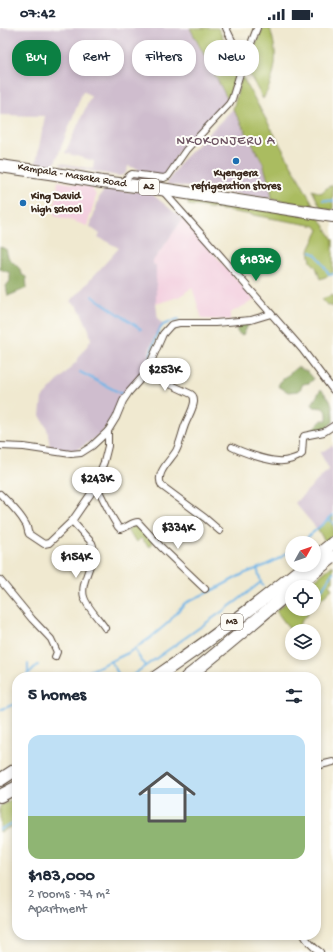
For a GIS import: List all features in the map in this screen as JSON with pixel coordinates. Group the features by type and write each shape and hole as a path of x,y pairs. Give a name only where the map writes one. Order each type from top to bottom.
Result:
{"highway":[{"name":"Kampala - Masaka Road","path":"0,166 331,215"},
{"path":"321,552 333,543"},
{"path":"304,580 333,557"},
{"name":"M3","path":"164,672 217,634 298,572"},
{"name":"M3","path":"193,672 285,596"},
{"path":"0,780 12,772"},
{"path":"0,796 12,790"}],"street":[{"path":"226,28 232,40"},
{"path":"252,40 256,28"},
{"path":"123,184 126,178 132,174 164,178 168,176 186,150 229,104 240,76"},
{"path":"161,189 272,314 310,359 333,390"},
{"path":"0,446 24,447 72,454 81,453 92,446 108,432 123,401 129,392 146,374 163,334 171,325 179,323 215,323 251,320 272,314"},
{"path":"146,374 193,395 194,399 193,406 176,450 161,473 159,480 160,483 220,531"},
{"path":"232,447 243,452 279,462 298,457 302,454 304,436 324,432 333,426"},
{"path":"0,494 27,525 28,532 44,544 49,543 72,521 96,485 108,446 108,432"},
{"path":"96,485 112,517 120,529 134,522 138,522 161,547 205,589"},
{"path":"72,521 93,546 83,595 85,601 105,628"},
{"path":"0,580 51,639 57,652 55,657"},
{"path":"321,765 333,762"},
{"path":"306,940 311,946 320,952"}],"shaded area":[{"path":"0,28 190,28 204,55 204,76 215,76 228,100 179,152 159,182 130,179 139,169 128,166 124,175 118,176 60,165 61,163 93,169 94,161 65,153 91,96 83,91 55,163 52,165 36,163 45,116 0,115"},
{"path":"233,109 263,163 272,199 166,184 183,159"},
{"path":"58,181 92,187 96,196 87,226 54,216"},
{"path":"105,189 132,192 143,190 153,195 183,219 153,261 153,264 156,265 156,303 158,320 164,324 155,335 149,352 146,370 123,397 111,420 101,434 77,450 63,450 50,447 47,429 40,415 42,398 76,362 91,340 89,330 81,312 76,305 70,302 119,248 98,237 100,234 90,227 99,198"},
{"path":"183,219 255,300 230,313 230,320 202,319 192,287 181,296 156,304 156,265 153,264 153,261"},
{"path":"333,445 333,515 317,529 295,503 329,469 320,453"}],"green space":[{"path":"190,28 218,28 224,40 204,40 204,55"},
{"path":"263,28 270,28 275,50 275,63 269,88 263,99 250,76 259,76 258,40"},
{"path":"215,76 235,76 228,100"},
{"path":"242,76 314,206 272,199 263,163 233,109"},
{"path":"333,185 333,210 321,208 312,190 321,193"},
{"path":"189,197 319,217 333,240 333,274 320,279 316,267 311,262 309,250 319,230 316,226 188,205"},
{"path":"0,247 6,249 8,257 20,269 21,274 26,277 27,288 8,296 6,286 10,281 10,273 0,269"},
{"path":"333,295 333,307 326,304 322,299"},
{"path":"247,323 248,325 244,334 241,335 237,332 237,324"},
{"path":"297,367 308,372 314,379 309,383 303,384 299,391 288,392 278,386 280,382"},
{"path":"321,389 332,404 333,422 323,431 310,432 310,430 322,420 327,420 327,413 323,408 314,407 312,404"},
{"path":"333,515 333,535 325,541 317,529"},
{"path":"135,523 153,543 149,547 141,538 137,542 127,531"},
{"path":"333,565 333,582 329,585 332,589 321,599 321,580 315,580"},
{"path":"285,604 285,616 306,616 299,624 286,624 276,611"},
{"path":"12,800 12,826 0,832 0,806"}],"waterway":[{"path":"323,200 333,201"},
{"path":"311,252 320,259 330,275 333,274"},
{"path":"92,296 141,329"},
{"path":"149,360 157,333 163,325 178,319"},
{"path":"80,372 122,394"},
{"path":"309,536 333,515"},
{"path":"329,518 333,524"},
{"path":"88,672 128,653 150,638 169,622 185,603 243,574 264,566 285,554"},
{"path":"257,568 263,586"},
{"path":"321,590 333,572"},
{"path":"137,672 237,601 261,582"},
{"path":"134,649 145,666"},
{"path":"111,661 117,672"},
{"path":"28,664 28,672"},
{"path":"31,672 38,665"},
{"path":"0,710 12,705"},
{"path":"0,829 12,823"}],"place":[{"name":"Kyengera refrigeration stores","path":"236,161"},
{"name":"King David high school","path":"23,203"}],"district":[{"name":"NKOKONJERU A","path":"226,141"}]}
